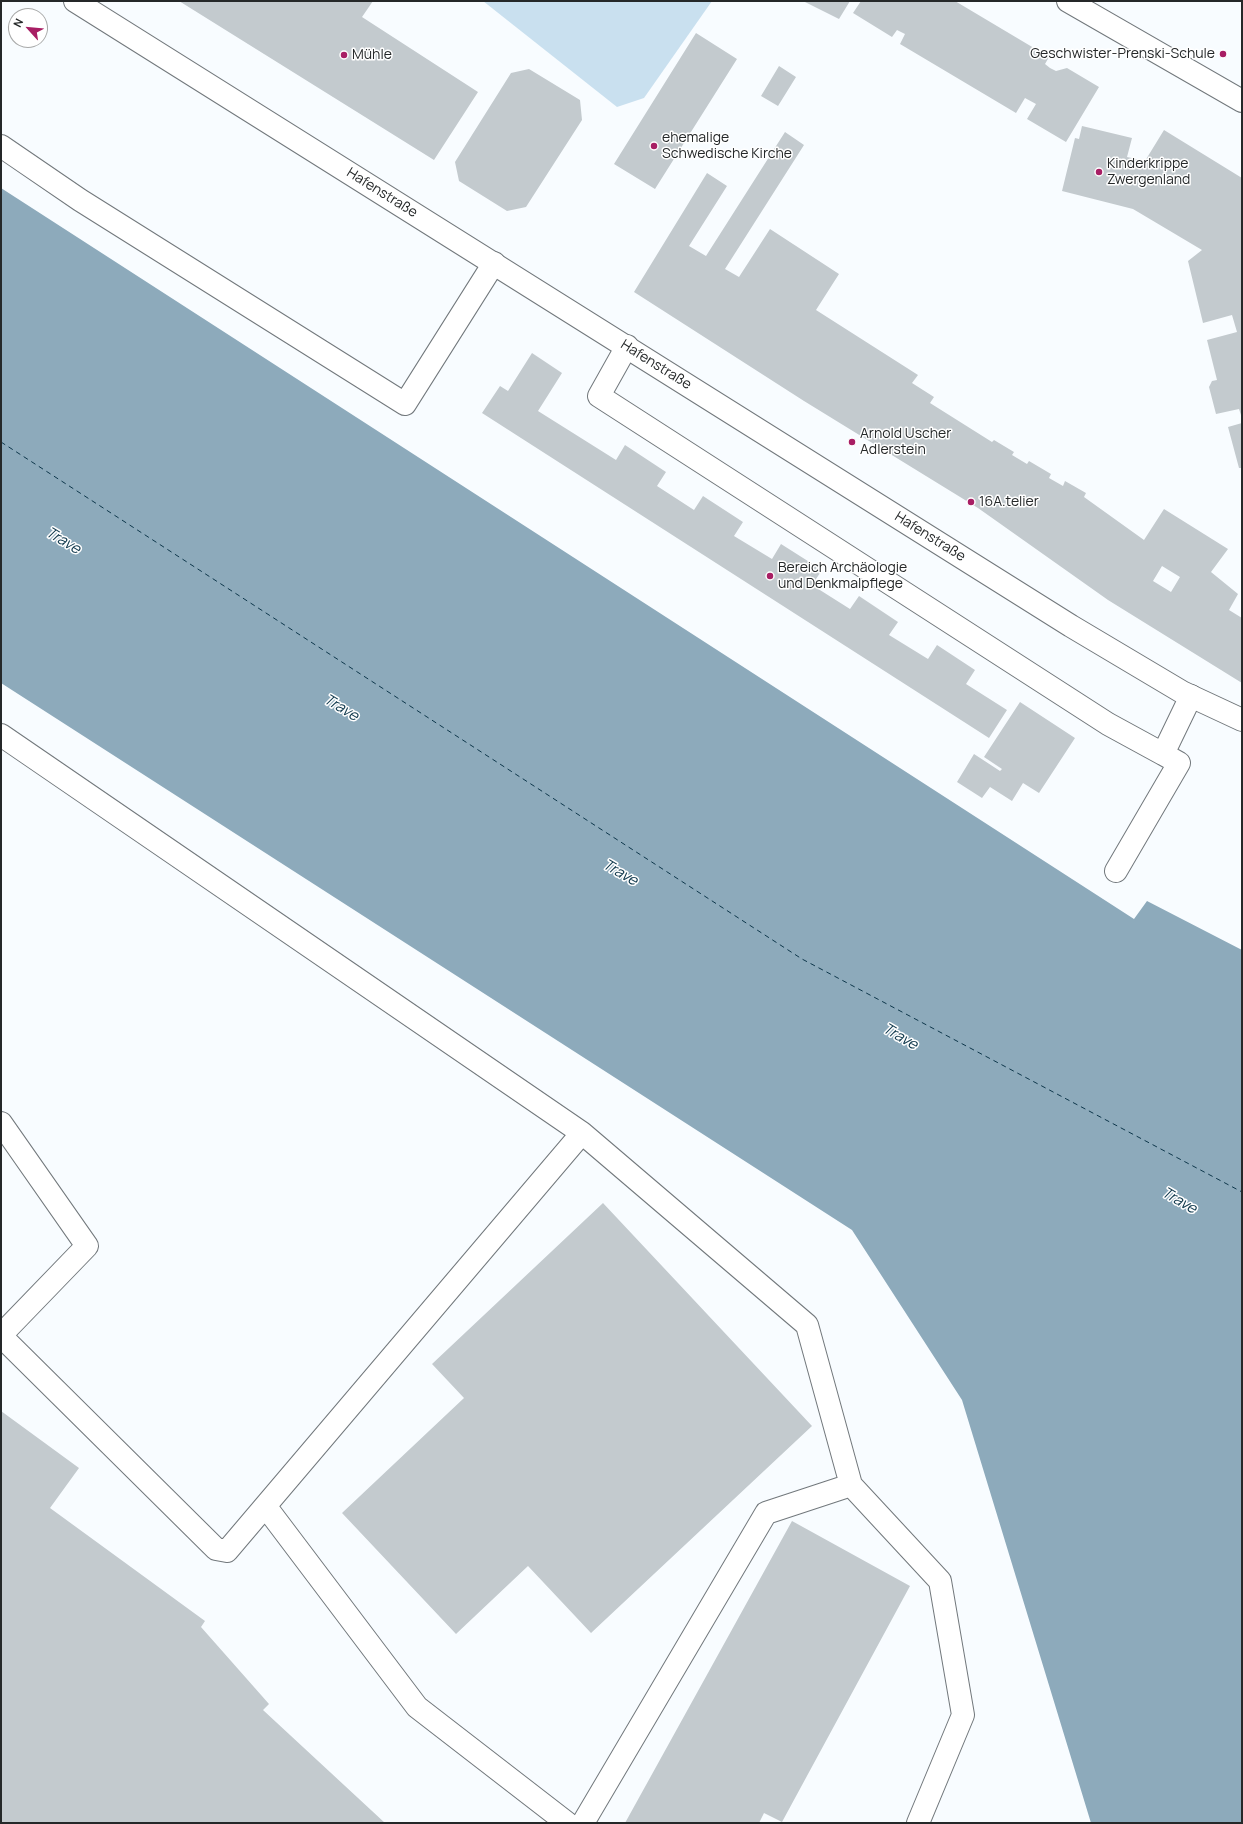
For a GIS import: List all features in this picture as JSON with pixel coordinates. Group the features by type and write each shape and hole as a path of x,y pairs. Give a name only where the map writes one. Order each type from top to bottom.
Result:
{"main road":[{"name":"Hafenstraße","path":"75,1 1071,626 1191,696 1242,720"},
{"path":"1068,1 1094,7 1242,101"},
{"path":"1,146 87,205 405,404 494,263"},
{"path":"627,346 599,396 1108,724 1178,763 1116,871"},
{"path":"1163,754 1191,696"},
{"path":"1,735 582,1133 807,1325 851,1485 940,1581 963,1715 918,1823"},
{"path":"1,1123 86,1246 1,1336 216,1549 227,1551 266,1507 582,1133"},
{"path":"583,1823 766,1513 851,1485"},
{"path":"266,1507 417,1707 567,1823"}],"shaded area":[{"path":"483,1 712,1 644,98 617,107"}],"water":[{"name":"Trave","path":"1,188 1134,919 1147,901 1242,950 1242,1823 1091,1823 962,1400 852,1230 1,683"}],"building":[{"name":"Mühle","path":"179,1 373,1 362,17 478,92 434,160"},
{"path":"803,1 850,1 839,19"},
{"path":"861,1 955,1 1049,57 1045,64 1050,68 1056,71 1067,68 1099,87 1066,142 1027,119 1036,104 1025,98 1016,113 900,44 905,34 897,30 892,37 853,13"},
{"path":"696,33 737,59 655,189 614,164"},
{"path":"779,66 796,77 778,106 761,96"},
{"path":"529,69 580,100 582,120 526,207 507,211 459,181 455,162 511,73"},
{"path":"1082,126 1132,138 1127,157 1145,161 1164,130 1242,178 1242,418 1239,409 1216,414 1209,387 1212,381 1217,380 1207,340 1237,332 1232,315 1203,323 1188,261 1202,250 1133,209 1062,191 1075,138 1079,139"},
{"path":"785,132 804,145 725,269 739,277 770,229 839,274 816,310 918,375 912,383 934,397 930,403 992,442 994,440 1014,452 1012,455 1027,464 1029,461 1051,474 1049,478 1063,486 1065,481 1086,493 1084,497 1144,540 1164,509 1228,549 1211,572 1238,594 1229,610 1242,618 1242,683 1108,600 978,508 804,401 634,292 707,173 727,186 689,246 706,256","holes":["1162,566 1180,577 1171,592 1153,581"]},
{"path":"532,353 562,373 538,411 616,460 625,445 666,472 657,486 694,510 703,496 743,522 734,536 772,559 781,544 822,570 812,585 850,609 859,596 898,622 889,635 928,659 937,645 975,670 966,684 1007,710 989,738 482,413 500,386 508,391"},
{"path":"1242,423 1242,468 1239,468 1228,427"},
{"path":"1020,702 1075,738 1039,793 1023,783 1012,801 990,787 982,798 957,782 974,754 1000,771 1002,769 984,757"},
{"path":"603,1203 812,1426 591,1633 528,1566 456,1634 342,1513 464,1398 432,1364"},
{"path":"1,1411 79,1468 50,1508 205,1621 201,1627 269,1704 263,1710 385,1823 1,1823"},
{"path":"792,1521 910,1586 782,1822 764,1813 759,1823 625,1823"}],"ferry route":[{"path":"1,442 802,959 1242,1192"}],"place":[{"name":"Geschwister-Prenski-Schule","path":"1223,54"},
{"name":"Mühle","path":"344,55"},
{"name":"ehemalige Schwedische Kirche","path":"654,146"},
{"name":"Kinderkrippe Zwergenland","path":"1099,172"},
{"name":"Arnold Uscher Adlerstein","path":"852,442"},
{"name":"16A.telier","path":"971,502"},
{"name":"Bereich Archäologie und Denkmalpflege","path":"770,576"}]}
